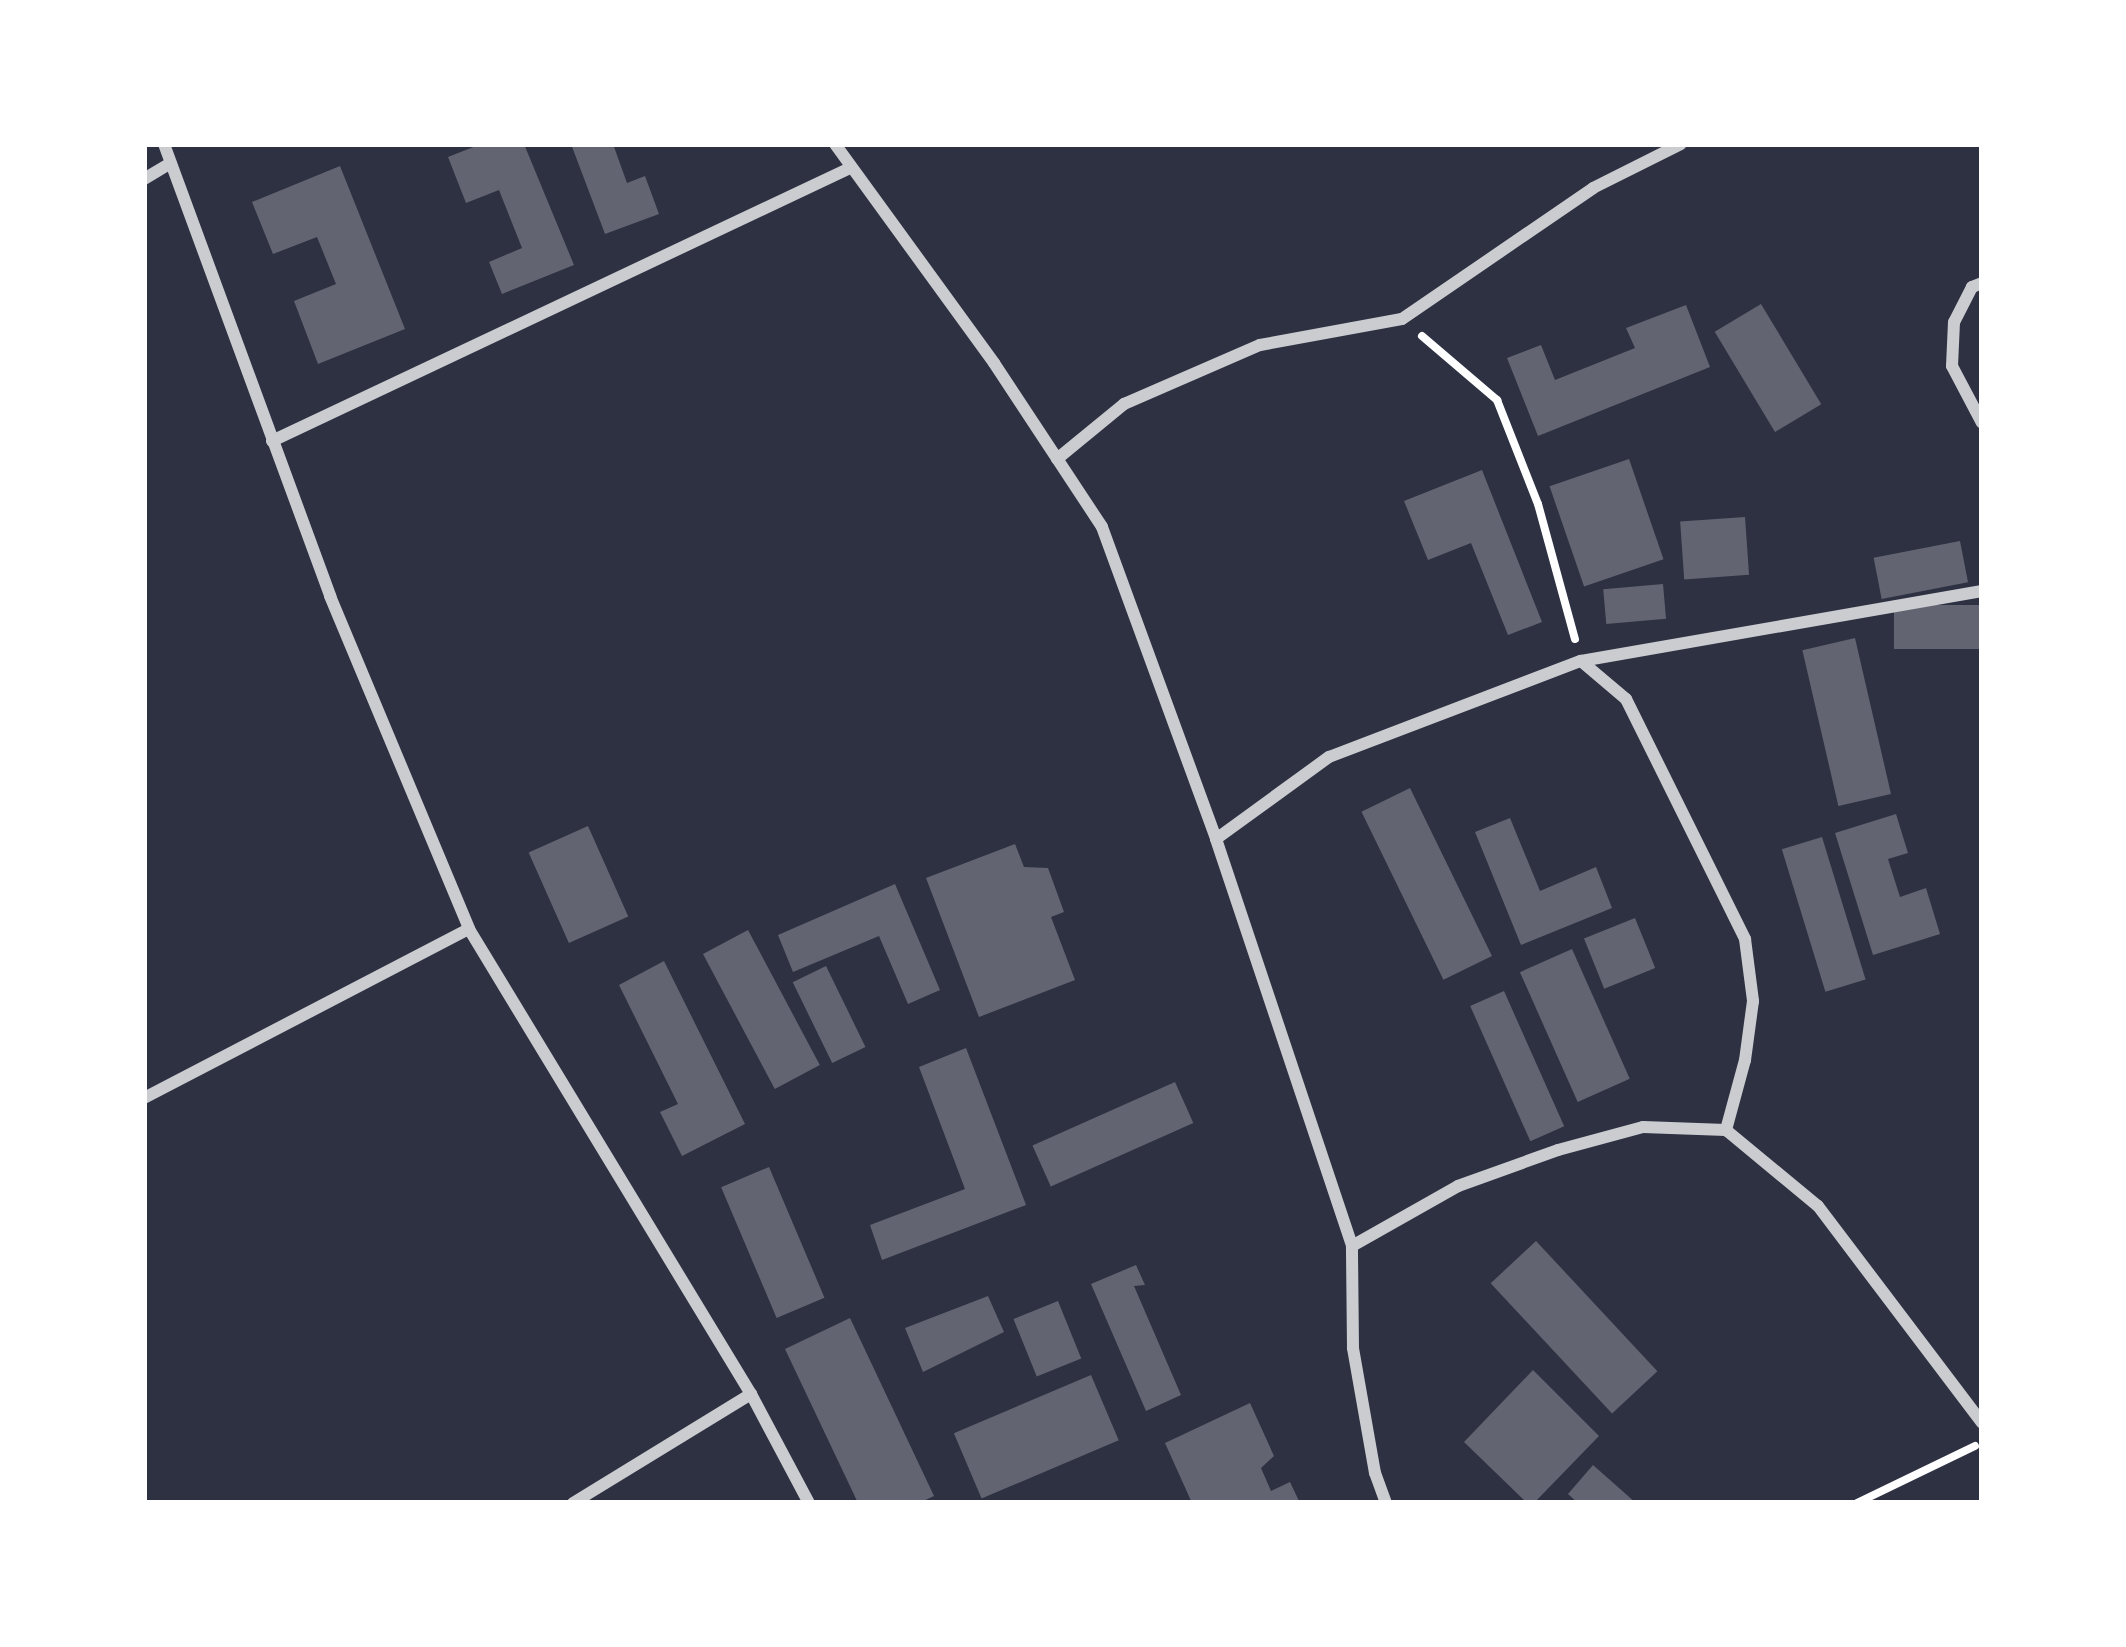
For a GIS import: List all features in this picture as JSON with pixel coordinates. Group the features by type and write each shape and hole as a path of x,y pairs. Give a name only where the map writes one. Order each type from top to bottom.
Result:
{"street":[{"path":"164,144 330,596 469,929 751,1394 809,1503"},
{"path":"835,144 994,363 1102,526 1216,839 1352,1246 1353,1348 1375,1473 1386,1503"},
{"path":"1057,460 1124,404 1261,345 1402,319 1593,188 1681,144"},
{"path":"144,179 171,163"},
{"path":"272,441 850,168"},
{"path":"1982,283 1972,287 1954,322 1952,366 1982,423"},
{"path":"1216,839 1329,758 1581,662 1982,591"},
{"path":"1581,662 1626,700 1745,938 1753,1001 1745,1060 1726,1130"},
{"path":"144,1098 469,929"},
{"path":"1352,1246 1458,1186 1558,1150 1643,1127 1726,1130 1818,1206 1982,1423"},
{"path":"573,1503 751,1394"}],"path":[{"path":"1402,319 1497,400 1538,504 1581,662"},
{"path":"1857,1503 1982,1443"}],"building":[{"path":"481,144 524,144 574,265 502,294 489,262 522,248 499,190 466,203 448,157"},
{"path":"571,144 613,144 627,183 645,176 659,214 605,234"},
{"path":"340,166 405,329 318,364 294,301 336,284 317,237 273,254 252,202"},
{"path":"1761,304 1821,404 1775,432 1715,332"},
{"path":"1686,305 1710,367 1538,436 1507,358 1541,345 1555,380 1635,348 1626,328"},
{"path":"1629,459 1664,559 1584,587 1550,486"},
{"path":"1482,470 1542,622 1508,635 1471,543 1428,560 1404,501"},
{"path":"1745,517 1749,575 1684,579 1680,522"},
{"path":"1960,541 1968,582 1882,599 1874,558"},
{"path":"1663,584 1666,619 1606,624 1603,589"},
{"path":"1894,605 1982,605 1982,649 1894,649"},
{"path":"1855,638 1891,794 1838,806 1802,650"},
{"path":"1410,788 1492,956 1443,980 1361,812"},
{"path":"1896,814 1908,853 1888,859 1900,897 1926,888 1940,934 1873,955 1835,833"},
{"path":"1510,818 1540,891 1596,867 1612,908 1521,945 1475,832"},
{"path":"588,826 628,916 569,943 529,852"},
{"path":"1822,837 1866,979 1825,992 1782,849"},
{"path":"1015,844 1024,867 1048,868 1064,912 1051,917 1075,980 979,1017 926,878"},
{"path":"895,884 940,990 908,1004 879,936 793,972 778,935"},
{"path":"1635,918 1655,968 1604,989 1584,939"},
{"path":"748,930 820,1065 775,1089 703,954"},
{"path":"1572,949 1630,1079 1578,1102 1520,972"},
{"path":"664,961 745,1124 682,1156 660,1112 678,1104 619,985"},
{"path":"826,966 865,1047 832,1063 793,982"},
{"path":"1504,991 1564,1126 1530,1141 1470,1006"},
{"path":"966,1048 1026,1205 882,1260 870,1225 965,1189 919,1067"},
{"path":"1175,1082 1193,1123 1051,1187 1032,1145"},
{"path":"769,1167 824,1298 777,1318 721,1187"},
{"path":"1536,1241 1657,1371 1612,1413 1491,1283"},
{"path":"1136,1265 1145,1285 1134,1286 1181,1395 1146,1411 1091,1284"},
{"path":"988,1296 1004,1332 923,1372 905,1328"},
{"path":"1058,1301 1081,1358 1037,1376 1013,1319"},
{"path":"850,1318 934,1496 919,1503 858,1503 785,1349"},
{"path":"1533,1370 1599,1436 1534,1503 1527,1503 1464,1442"},
{"path":"1091,1375 1119,1440 982,1499 954,1433"},
{"path":"1250,1403 1274,1456 1261,1468 1271,1491 1290,1482 1300,1503 1192,1503 1165,1443"},
{"path":"1593,1465 1636,1503 1578,1503 1568,1494"}]}
